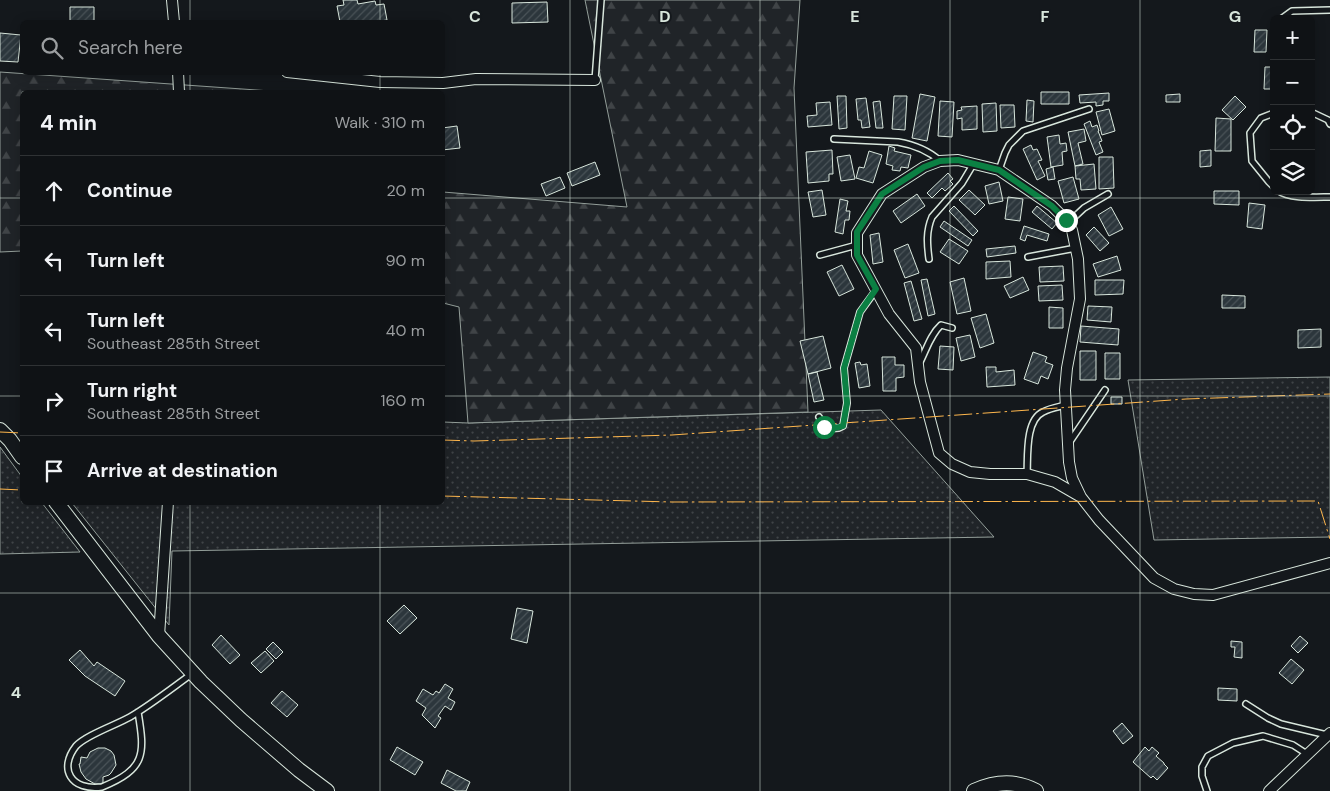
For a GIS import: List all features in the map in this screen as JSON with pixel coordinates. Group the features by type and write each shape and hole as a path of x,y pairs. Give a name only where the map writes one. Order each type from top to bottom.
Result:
{"street":[{"path":"172,0 174,20"},
{"path":"178,75 179,90"},
{"path":"315,75 380,82 443,83 476,78 595,80"},
{"path":"1081,497 1055,482 1027,474 970,472 952,464 939,453 920,382 916,348 889,314 857,255 857,232 882,194 924,167 940,161 958,160 999,170 1052,206 1072,230 1078,259 1080,299 1067,368 1065,390 1072,478 1081,497 1154,578 1174,589 1194,594 1214,595 1330,563"},
{"path":"0,430 20,454"},
{"path":"58,505 159,636 201,682 299,770 327,791"},
{"path":"159,636 168,505"},
{"path":"1269,791 1329,734"},
{"path":"974,791 996,783 1022,785 1036,791"}],"lane":[{"path":"595,80 601,0"},
{"path":"1286,15 1292,10 1330,10"},
{"path":"999,170 1009,145 1023,131 1089,109"},
{"path":"1315,114 1328,120 1330,124"},
{"path":"1270,115 1261,118 1250,133 1252,160 1270,183"},
{"path":"834,140 898,142 924,149 940,161"},
{"path":"928,260 927,235 932,217 962,183 974,163"},
{"path":"1068,223 1084,208 1108,194"},
{"path":"1288,195 1330,196"},
{"path":"820,255 857,245"},
{"path":"1028,257 1076,248"},
{"path":"819,417 826,429 843,426 847,403 844,368 860,312 876,289"},
{"path":"918,366 937,329 941,325 952,328"},
{"path":"1068,444 1105,390"},
{"path":"1027,474 1029,434 1034,419 1041,412 1066,405"},
{"path":"138,712 142,741 141,756 135,767 122,777 96,790 82,790 73,785 68,775 69,762 77,745 122,722 193,673"},
{"path":"1246,704 1281,724 1329,734"},
{"path":"1207,791 1202,776 1202,767 1208,756 1233,743 1263,736 1293,745 1307,754"}],"green space":[{"path":"585,0 800,0 794,88 808,412 468,423 459,307 445,304 445,192 627,207"},
{"path":"0,72 20,73 20,75 256,90 20,90 20,251 0,252"},
{"path":"1330,377 1330,537 1154,540 1128,380"},
{"path":"881,410 994,537 172,551 169,625 74,505 445,505 445,422 468,423"},
{"path":"0,447 20,474 20,505 44,505 80,552 0,554"}],"building":[{"path":"343,0 357,0 358,4 375,1 376,5 384,4 387,20 340,20 337,6 344,5"},
{"path":"547,2 548,22 512,23 512,3"},
{"path":"70,7 94,7 94,20 70,20"},
{"path":"1255,30 1267,30 1266,52 1254,52"},
{"path":"0,33 20,35 18,62 0,61"},
{"path":"1265,67 1270,67 1270,89 1264,89"},
{"path":"1041,92 1069,92 1069,104 1041,104"},
{"path":"1109,93 1109,101 1103,101 1103,105 1096,106 1096,102 1080,103 1079,95"},
{"path":"920,94 935,97 927,141 912,138"},
{"path":"1180,94 1180,102 1166,102 1166,95"},
{"path":"837,96 846,96 847,128 839,129"},
{"path":"894,96 907,96 905,130 892,129"},
{"path":"1235,96 1246,107 1233,120 1222,110"},
{"path":"866,98 870,127 862,128 861,120 858,120 856,99"},
{"path":"1027,100 1034,101 1033,122 1026,121"},
{"path":"880,101 883,128 876,128 873,102"},
{"path":"940,101 954,102 952,137 938,136"},
{"path":"830,102 832,125 808,127 807,116 817,115 816,103"},
{"path":"996,103 997,131 983,132 982,104"},
{"path":"1000,105 1014,105 1015,127 1001,128"},
{"path":"977,106 977,129 962,130 962,118 957,119 957,111 962,110 961,107"},
{"path":"1109,109 1115,131 1102,135 1096,112"},
{"path":"1216,118 1231,119 1231,151 1215,151"},
{"path":"1090,121 1092,127 1097,125 1102,141 1099,142 1103,152 1096,155 1084,124"},
{"path":"457,126 460,148 445,150 445,128"},
{"path":"1084,129 1086,141 1078,143 1083,164 1075,166 1068,132"},
{"path":"1059,135 1060,144 1066,143 1067,151 1062,152 1063,165 1051,167 1047,137"},
{"path":"1031,145 1033,150 1037,149 1042,160 1038,161 1045,176 1037,180 1023,149"},
{"path":"889,146 895,148 894,151 911,155 908,168 901,167 900,171 892,170 893,166 886,164"},
{"path":"832,150 833,174 829,174 829,181 808,183 806,152"},
{"path":"1211,150 1211,166 1200,167 1200,151"},
{"path":"869,151 882,155 873,183 856,178 859,167 864,168"},
{"path":"850,155 855,179 841,181 837,157"},
{"path":"1099,157 1113,157 1114,188 1099,189"},
{"path":"595,162 600,175 572,186 567,173"},
{"path":"1094,164 1096,189 1081,190 1080,179 1076,179 1075,166"},
{"path":"1053,167 1055,179 1048,180 1046,169"},
{"path":"948,173 953,179 950,181 953,184 945,191 942,188 932,198 927,193"},
{"path":"560,177 565,188 546,196 541,184"},
{"path":"1073,177 1079,199 1064,203 1058,181"},
{"path":"999,182 1003,201 989,204 985,186"},
{"path":"822,190 826,215 813,217 808,192"},
{"path":"969,190 985,205 975,215 959,200"},
{"path":"1214,191 1239,191 1239,205 1214,204"},
{"path":"917,194 925,206 901,223 893,211"},
{"path":"1008,197 1023,199 1020,221 1005,219"},
{"path":"840,199 848,201 846,211 850,211 849,220 845,220 843,234 835,232"},
{"path":"1249,203 1265,205 1262,229 1247,227"},
{"path":"954,206 978,231 973,236 949,211"},
{"path":"1037,206 1057,223 1052,229 1032,212"},
{"path":"1111,207 1123,229 1109,236 1098,215"},
{"path":"944,221 972,240 968,246 940,227"},
{"path":"1024,226 1049,234 1047,241 1027,235 1025,241 1020,239"},
{"path":"1094,227 1109,243 1100,251 1086,235"},
{"path":"879,233 883,262 873,264 870,235"},
{"path":"949,239 968,251 959,264 940,252"},
{"path":"908,244 919,273 905,278 894,250"},
{"path":"1015,246 1016,253 987,257 986,249"},
{"path":"1117,256 1121,270 1098,277 1093,264"},
{"path":"1010,261 1011,277 986,279 986,262"},
{"path":"842,265 854,289 839,296 827,272"},
{"path":"1063,266 1064,281 1040,282 1039,267"},
{"path":"1023,277 1029,290 1010,298 1004,286"},
{"path":"964,278 971,311 957,314 950,282"},
{"path":"927,279 935,314 928,316 921,280"},
{"path":"1095,280 1124,280 1123,294 1095,295"},
{"path":"911,281 922,319 914,321 904,283"},
{"path":"1062,285 1063,300 1039,301 1038,286"},
{"path":"1222,295 1245,296 1245,308 1222,308"},
{"path":"1088,306 1112,307 1111,322 1087,320"},
{"path":"1049,307 1063,308 1063,328 1049,328"},
{"path":"986,314 994,343 980,348 971,318"},
{"path":"1081,326 1119,329 1118,345 1080,342"},
{"path":"1321,329 1321,347 1298,348 1298,330"},
{"path":"970,335 975,357 961,361 956,338"},
{"path":"823,336 831,368 808,374 800,341"},
{"path":"940,346 954,347 953,370 938,369"},
{"path":"1080,351 1096,351 1096,380 1080,380"},
{"path":"1033,352 1047,357 1045,362 1053,365 1048,379 1041,376 1038,384 1024,379"},
{"path":"1105,353 1120,353 1120,379 1105,379"},
{"path":"882,357 895,357 895,365 904,365 904,377 896,378 896,391 883,391"},
{"path":"860,362 861,365 867,364 870,386 859,388 855,363"},
{"path":"986,367 996,367 996,372 1014,370 1015,385 987,387"},
{"path":"817,372 824,400 814,402 808,374"},
{"path":"1111,397 1122,397 1122,404 1111,404"},
{"path":"404,605 417,618 400,634 387,621"},
{"path":"517,608 533,611 527,643 511,639"},
{"path":"221,635 240,655 230,664 212,645"},
{"path":"1300,636 1308,643 1298,653 1291,646"},
{"path":"1231,641 1242,642 1242,658 1234,657 1235,647 1231,647"},
{"path":"273,642 283,652 276,659 266,649"},
{"path":"80,650 94,666 97,662 125,681 115,696 85,676 69,660"},
{"path":"265,651 274,661 261,673 251,663"},
{"path":"1291,659 1304,670 1292,684 1279,673"},
{"path":"445,684 453,689 448,698 455,702 451,710 445,706 438,716 441,718 435,728 422,715 426,708 416,701 423,689 433,695 436,691 439,693"},
{"path":"1218,688 1237,689 1237,701 1218,700"},
{"path":"282,691 298,705 287,717 271,703"},
{"path":"1122,723 1133,736 1123,744 1113,731"},
{"path":"397,747 423,762 415,775 390,760"},
{"path":"1145,747 1149,751 1152,747 1159,753 1156,756 1168,768 1157,780 1153,776 1151,778 1133,762"},
{"path":"98,748 105,748 111,751 116,765 109,775 103,777 103,784 95,784 86,779 81,772 79,764 81,757 87,758 90,752"},
{"path":"447,770 470,782 466,791 456,791 441,783"}],"power":[{"path":"445,440 474,441 672,435 1186,399 1330,394"},
{"path":"0,432 20,433"},
{"path":"0,489 20,490"},
{"path":"445,496 672,502 1318,501 1330,539"}],"route":[{"path":"824,427 826,429 839,428 843,426 845,420 847,403 844,368 860,312 876,289 857,255 857,232 882,194 924,167 940,161 958,160 999,170 1052,206 1066,220"}]}
